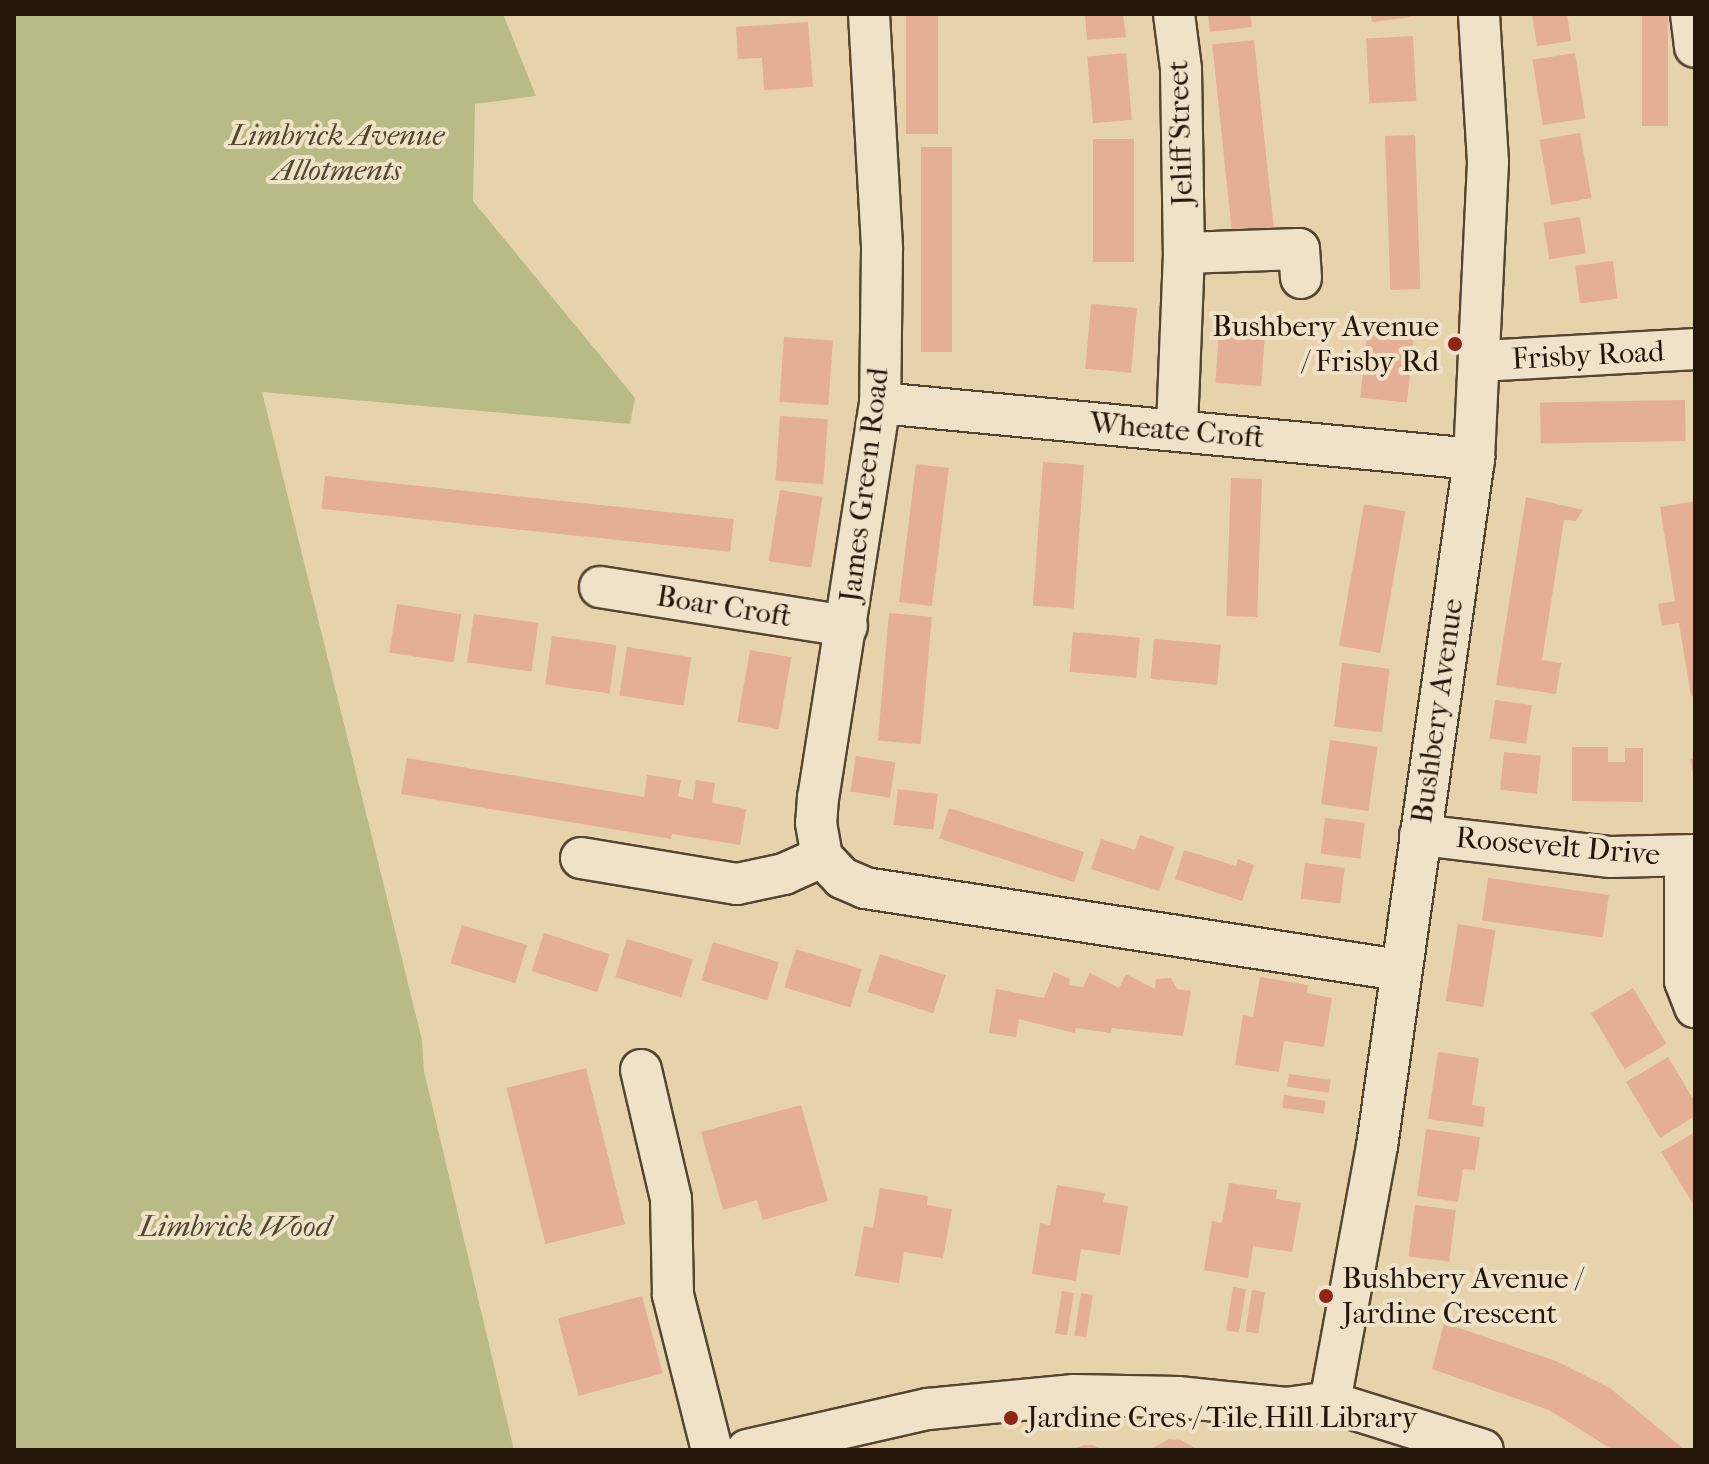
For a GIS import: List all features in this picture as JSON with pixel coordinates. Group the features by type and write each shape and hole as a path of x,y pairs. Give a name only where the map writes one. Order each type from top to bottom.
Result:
{"street":[{"name":"James Green Road","path":"822,857 818,797 880,403 882,250 869,14"},
{"name":"Jeliff Street","path":"1174,14 1181,69 1184,253 1177,431"},
{"name":"Bushbery Avenue","path":"1330,1402 1377,1146 1399,970 1474,459 1488,162 1479,14"},
{"path":"1691,14 1695,47"},
{"path":"1184,253 1299,249 1301,278"},
{"name":"Frisby Road","path":"1481,361 1695,349"},
{"name":"Wheate Croft","path":"880,403 1474,459"},
{"name":"Boar Croft","path":"600,587 847,626"},
{"name":"Roosevelt Drive","path":"1420,835 1508,848 1690,856"},
{"path":"1690,856 1685,981 1695,1007"},
{"path":"581,858 737,884 784,874 822,857 842,878 865,888 1399,970"},
{"path":"641,1070 671,1199 673,1295 712,1450"},
{"path":"747,1450 876,1420 985,1402 1074,1395 1178,1397 1286,1408 1330,1402 1483,1450"}],"green space":[{"name":"Limbrick Wood","path":"14,14 503,14 536,96 475,104 473,201 635,398 630,424 262,392 422,1040 424,1071 514,1450 14,1450"}],"building":[{"path":"906,14 938,14 938,134 906,134"},
{"path":"1085,14 1123,14 1126,37 1087,40"},
{"path":"1208,14 1250,14 1252,27 1210,32"},
{"path":"1371,14 1411,14 1411,17 1372,22"},
{"path":"1532,14 1567,14 1571,41 1537,46"},
{"path":"1642,14 1668,14 1668,126 1642,126"},
{"path":"808,22 813,87 764,90 762,58 738,59 736,27"},
{"path":"1413,36 1416,101 1369,103 1366,38"},
{"path":"1254,40 1274,231 1232,235 1212,44"},
{"path":"1126,53 1132,120 1093,123 1087,56"},
{"path":"1575,53 1585,118 1543,125 1533,60"},
{"path":"1580,133 1591,198 1551,205 1540,140"},
{"path":"1415,135 1420,289 1390,290 1385,136"},
{"path":"1093,139 1134,139 1134,262 1093,262"},
{"path":"921,147 952,147 952,352 921,352"},
{"path":"1580,217 1586,254 1549,259 1543,223"},
{"path":"1613,261 1618,299 1580,303 1575,266"},
{"path":"1091,304 1137,308 1131,373 1085,369"},
{"path":"1220,317 1266,320 1261,386 1215,383"},
{"path":"1367,333 1414,338 1407,403 1360,398"},
{"path":"784,337 833,340 828,405 779,402"},
{"path":"1685,400 1686,441 1541,444 1540,403"},
{"path":"780,416 828,419 823,484 775,481"},
{"path":"1043,462 1084,465 1074,609 1033,606"},
{"path":"916,464 949,468 932,606 899,602"},
{"path":"325,476 734,519 730,552 322,509"},
{"path":"1231,478 1262,479 1257,617 1226,616"},
{"path":"780,490 822,497 811,568 769,561"},
{"path":"1526,497 1583,510 1576,521 1564,520 1542,660 1561,663 1556,694 1496,685"},
{"path":"1695,501 1695,695 1691,696 1679,623 1662,626 1658,604 1675,601 1660,507"},
{"path":"1364,504 1405,511 1380,653 1339,646"},
{"path":"397,604 461,614 454,663 389,652"},
{"path":"889,613 932,617 921,744 878,741"},
{"path":"474,614 538,623 532,672 467,663"},
{"path":"1073,632 1140,638 1136,678 1070,672"},
{"path":"552,636 616,645 610,694 545,685"},
{"path":"1154,639 1221,645 1217,685 1151,679"},
{"path":"627,647 691,657 684,706 619,695"},
{"path":"750,650 791,657 779,729 737,722"},
{"path":"1342,663 1390,669 1382,732 1334,727"},
{"path":"1495,700 1532,705 1526,744 1490,739"},
{"path":"1330,740 1378,747 1368,811 1321,804"},
{"path":"1572,747 1608,747 1608,762 1625,762 1625,748 1643,748 1643,802 1572,801"},
{"path":"1504,752 1541,756 1537,794 1500,790"},
{"path":"856,756 896,762 890,798 850,792"},
{"path":"407,758 644,797 647,775 681,780 678,796 693,800 696,780 715,783 712,803 746,809 740,845 672,834 671,839 401,794"},
{"path":"1695,758 1695,777 1694,777 1690,759"},
{"path":"898,789 938,794 933,830 894,825"},
{"path":"949,808 1084,852 1074,882 939,838"},
{"path":"1325,818 1365,823 1360,859 1321,854"},
{"path":"1140,835 1174,847 1159,891 1091,869 1101,839 1135,850"},
{"path":"1184,850 1236,866 1238,859 1254,865 1242,901 1175,879"},
{"path":"1305,863 1345,868 1340,904 1301,899"},
{"path":"1488,878 1609,895 1603,938 1482,921"},
{"path":"1458,924 1496,930 1483,1007 1446,1001"},
{"path":"462,925 527,945 515,983 450,963"},
{"path":"544,933 610,954 597,992 532,971"},
{"path":"627,939 693,959 681,997 615,977"},
{"path":"713,942 779,962 767,1000 701,980"},
{"path":"796,949 862,969 850,1007 784,987"},
{"path":"880,954 946,975 933,1013 868,992"},
{"path":"1054,972 1070,979 1069,985 1083,987 1090,973 1119,988 1126,974 1155,989 1156,979 1171,978 1177,989 1191,991 1183,1036 1112,1028 1111,1033 1076,1028 1075,1033 1019,1019 1016,1037 989,1033 996,989 1044,998"},
{"path":"1260,977 1308,985 1307,993 1332,998 1324,1047 1284,1041 1279,1072 1235,1065 1243,1015 1253,1017"},
{"path":"1633,988 1666,1044 1624,1069 1591,1013"},
{"path":"1438,1052 1479,1058 1472,1105 1485,1107 1483,1127 1428,1119"},
{"path":"1668,1057 1695,1102 1695,1116 1660,1138 1626,1082"},
{"path":"586,1068 625,1224 545,1244 506,1088"},
{"path":"1289,1074 1331,1080 1329,1093 1287,1087"},
{"path":"1284,1095 1326,1101 1324,1114 1282,1108"},
{"path":"801,1105 828,1201 763,1220 757,1200 723,1210 701,1132"},
{"path":"1426,1129 1480,1137 1475,1170 1463,1169 1458,1202 1417,1196"},
{"path":"1695,1132 1695,1207 1661,1152"},
{"path":"1229,1183 1277,1190 1276,1199 1301,1203 1292,1252 1253,1246 1248,1278 1204,1270 1212,1221 1222,1223"},
{"path":"1057,1185 1105,1193 1103,1202 1128,1206 1120,1255 1081,1249 1076,1281 1032,1274 1040,1223 1050,1225"},
{"path":"880,1188 928,1196 927,1205 952,1209 943,1258 904,1252 899,1283 855,1276 864,1226 873,1228"},
{"path":"1415,1205 1456,1210 1449,1262 1409,1257"},
{"path":"1233,1287 1246,1289 1239,1332 1226,1330"},
{"path":"1252,1290 1265,1292 1258,1334 1245,1331"},
{"path":"1062,1291 1074,1293 1067,1335 1055,1333"},
{"path":"1081,1293 1093,1295 1086,1337 1074,1335"},
{"path":"642,1296 663,1373 579,1396 558,1319"},
{"path":"1444,1323 1556,1361 1610,1388 1685,1450 1613,1450 1549,1410 1432,1369"},
{"path":"1169,1439 1181,1440 1198,1450 1149,1450"},
{"path":"1093,1445 1104,1450 1069,1450"}],"place":[{"name":"Bushbery Avenue / Frisby Rd","path":"1455,344"},
{"name":"Bushbery Avenue / Jardine Crescent","path":"1326,1296"},
{"name":"Jardine Cres / Tile Hill Library","path":"1011,1418"}],"park label":[{"name":"Limbrick Avenue Allotments","path":"337,153"}]}
